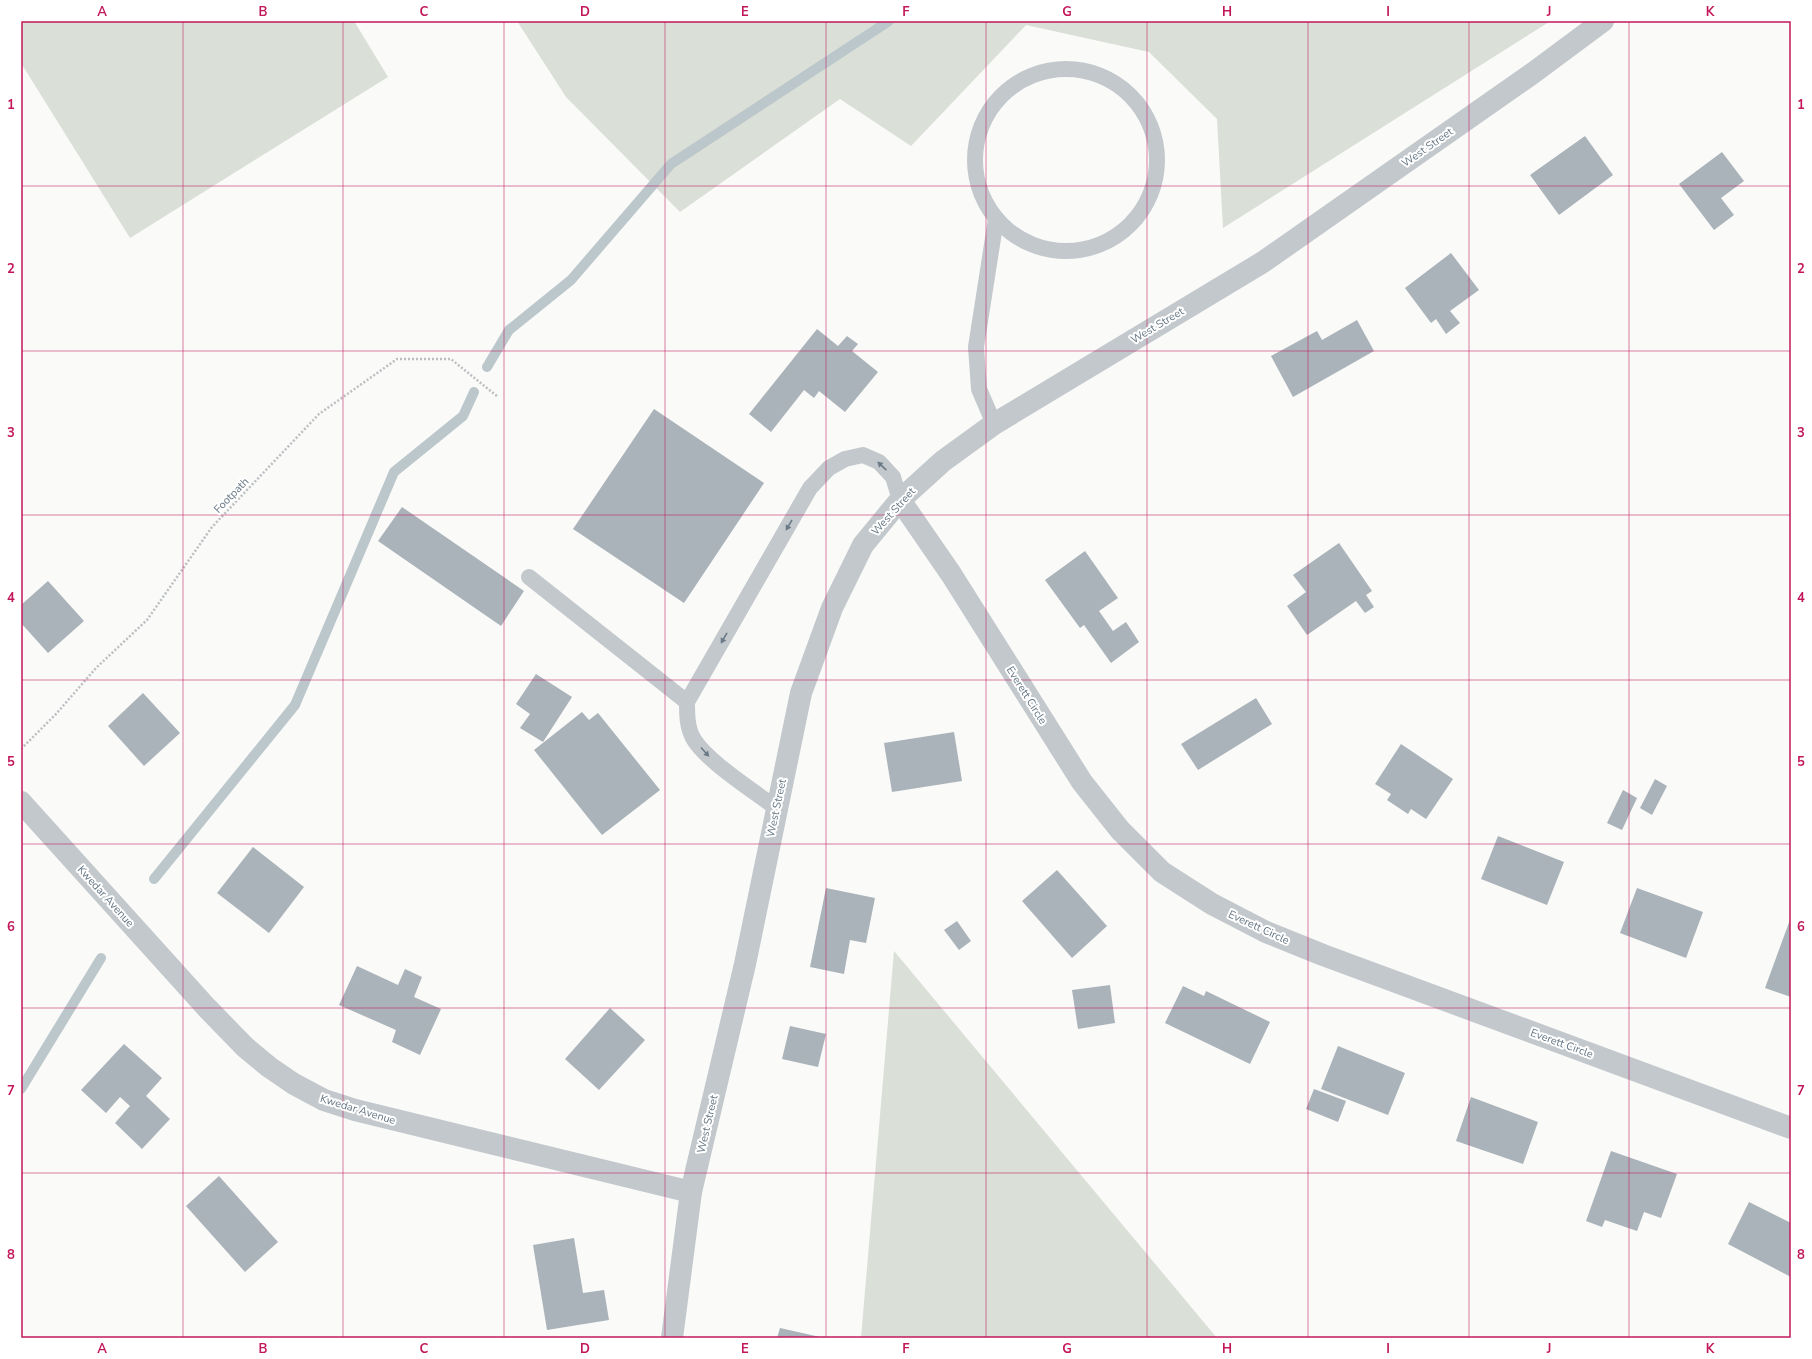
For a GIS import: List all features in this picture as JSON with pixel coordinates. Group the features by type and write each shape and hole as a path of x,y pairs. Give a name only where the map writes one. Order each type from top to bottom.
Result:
{"street":[{"name":"West Street","path":"672,1338 691,1192 745,964 801,692 832,608 863,545 900,500 943,461 994,424 1263,262 1533,73 1603,21"},
{"name":"Everett Circle","path":"900,500 947,569 1082,782 1120,830 1162,872 1212,904 1273,935 1323,955 1791,1128"},
{"name":"Kwedar Avenue","path":"21,802 212,1013 269,1067 294,1084 324,1100 355,1110 691,1192"}],"lane":[{"path":"994,424 979,389 976,347 996,219 982,194 975,166 978,138 988,111 1007,89 1032,75 1060,68 1092,72 1120,86 1142,109 1155,138 1157,169 1149,200 1130,225 1104,243 1074,251 1045,249 1018,238 996,219"},
{"path":"776,808 707,755 693,738 687,720 687,702 810,488 829,468 845,459 863,455 879,462 892,477 900,500"},
{"path":"529,577 687,702"}],"path":[{"name":"Footpath","path":"21,749 56,714 96,668 147,620 212,527 319,414 397,358 451,359 498,397"}],"shaded area":[{"path":"21,21 354,21 388,77 130,238 21,63"},
{"path":"517,21 1549,22 1223,228 1217,119 1149,52 1026,25 911,146 840,99 680,212 566,97"},
{"path":"894,951 1217,1338 861,1338"}],"building":[{"path":"1585,136 1613,175 1559,215 1530,175"},
{"path":"1722,152 1744,181 1721,198 1734,215 1714,230 1679,184"},
{"path":"1451,253 1479,290 1450,311 1460,323 1446,334 1436,319 1431,323 1405,288"},
{"path":"1357,320 1374,351 1293,397 1271,356 1317,331 1322,340"},
{"path":"817,329 838,346 847,336 858,344 852,351 878,372 845,412 819,391 814,398 804,390 771,432 749,414"},
{"path":"654,409 764,483 684,603 573,529"},
{"path":"402,507 524,591 501,626 378,541"},
{"path":"1339,543 1372,591 1366,595 1374,607 1365,613 1356,601 1307,635 1287,606 1306,592 1293,575"},
{"path":"1085,551 1118,598 1099,611 1113,631 1126,622 1139,642 1111,663 1084,625 1080,628 1045,580"},
{"path":"48,581 84,621 48,653 21,623 21,605"},
{"path":"536,674 572,697 543,742 520,728 530,714 516,704"},
{"path":"143,693 180,733 144,766 108,726"},
{"path":"1256,698 1272,724 1198,770 1181,744"},
{"path":"582,712 589,720 598,713 660,790 602,835 534,750"},
{"path":"954,732 962,781 892,792 884,743"},
{"path":"1401,744 1453,779 1426,819 1411,809 1408,814 1387,800 1391,794 1375,784"},
{"path":"1655,779 1667,786 1652,815 1640,808"},
{"path":"1623,790 1637,798 1622,830 1607,823"},
{"path":"1498,836 1564,862 1547,905 1481,879"},
{"path":"253,847 304,887 269,933 217,893"},
{"path":"1057,870 1107,926 1072,958 1022,901"},
{"path":"826,888 875,898 866,943 850,940 844,974 810,967"},
{"path":"1637,888 1703,912 1686,958 1620,933"},
{"path":"1791,917 1791,997 1765,988"},
{"path":"957,921 971,941 959,950 944,930"},
{"path":"357,966 398,985 405,969 422,977 414,997 441,1009 420,1055 392,1042 396,1030 339,1005"},
{"path":"1110,985 1115,1023 1078,1029 1072,990"},
{"path":"1183,986 1204,996 1206,991 1270,1022 1250,1064 1165,1023"},
{"path":"610,1008 645,1040 599,1090 565,1059"},
{"path":"790,1026 826,1034 818,1067 782,1059"},
{"path":"124,1044 162,1078 146,1096 170,1119 142,1149 115,1123 130,1106 120,1097 106,1113 81,1090"},
{"path":"1338,1046 1405,1073 1388,1115 1321,1089"},
{"path":"1314,1089 1346,1101 1338,1122 1306,1109"},
{"path":"1471,1097 1538,1122 1523,1164 1456,1141"},
{"path":"1611,1151 1677,1174 1661,1218 1644,1212 1637,1231 1605,1220 1602,1227 1586,1221"},
{"path":"219,1176 278,1242 245,1272 186,1206"},
{"path":"1749,1202 1791,1223 1791,1277 1728,1244"},
{"path":"574,1238 583,1293 604,1290 609,1320 547,1330 533,1245"},
{"path":"780,1328 820,1337 820,1338 777,1338"}],"waterway":[{"path":"487,367 509,330 571,280 671,164 889,21"},
{"path":"154,879 295,705 394,472 463,416 474,392"},
{"path":"21,1089 101,958"}]}
